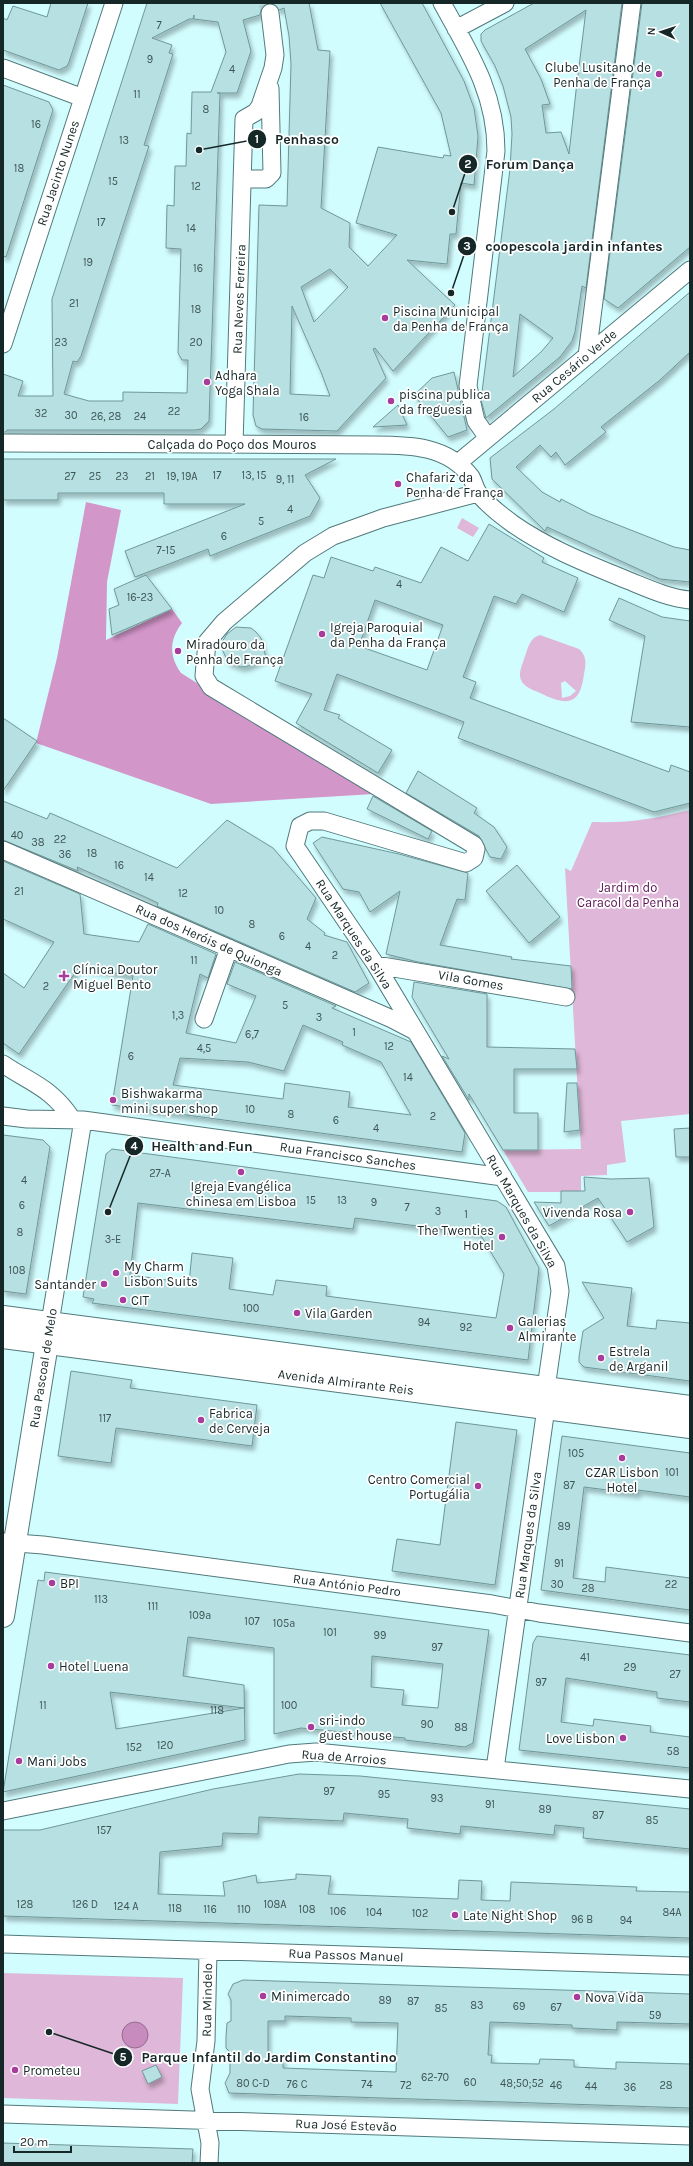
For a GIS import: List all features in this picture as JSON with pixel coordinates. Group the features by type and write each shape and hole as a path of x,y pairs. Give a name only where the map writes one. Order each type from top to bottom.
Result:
{"main road":[{"name":"Avenida Almirante Reis","path":"3,1316 49,1333"},
{"name":"Avenida Almirante Reis","path":"3,1337 49,1333 546,1398 690,1407"},
{"name":"Rua Pascoal de Melo","path":"3,1616 9,1542 49,1333"},
{"name":"Avenida Almirante Reis","path":"546,1398 690,1427"}],"street":[{"name":"Rua Jacinto Nunes","path":"3,344 114,3"},
{"path":"442,3 486,88 496,135 494,167 468,375 468,386 476,421 488,438"},
{"path":"456,29 505,3"},
{"path":"587,356 632,3"},
{"name":"Rua Neves Ferreira","path":"234,444 244,119 256,112 270,79 275,55 270,13"},
{"path":"3,68 83,98"},
{"name":"Rua Neves Ferreira","path":"242,179 266,179 272,173 270,79"},
{"name":"Rua Cesário Verde","path":"458,463 690,270"},
{"name":"Calçada do Poço dos Mouros","path":"3,443 404,445 432,450 458,463"},
{"path":"458,463 472,478 478,493 513,523 549,545 595,567 662,594 690,600"},
{"name":"Rua Marques da Silva","path":"478,493 383,518 333,536 305,553 224,622 207,642 204,676 211,687 474,845 476,849 474,858 466,863 324,820 310,821 300,826 295,846 376,965 556,1266 559,1277 560,1291 495,1769"},
{"name":"Rua dos Heróis de Quionga","path":"3,850 392,1019 415,1031"},
{"path":"204,1019 229,948"},
{"name":"Vila Gomes","path":"376,965 566,997"},
{"path":"3,1064 54,1096 83,1120"},
{"name":"Rua Francisco Sanches","path":"3,1116 26,1119 83,1120 503,1177"},
{"name":"Rua Pascoal de Melo","path":"49,1333 83,1120"},
{"name":"Rua António Pedro","path":"9,1542 83,1550 484,1602 517,1609 690,1633"},
{"name":"Rua de Arroios","path":"3,1811 289,1754 316,1752 690,1789"},
{"name":"Rua Passos Manuel","path":"3,1944 690,1966"},
{"name":"Rua Mindelo","path":"208,1951 206,2041 200,2089 210,2143 209,2163"},
{"name":"Rua José Estevão","path":"3,2114 690,2136"}],"green space":[{"path":"462,518 479,528 473,537 457,528"},
{"path":"540,635 579,649 582,652 585,657 585,670 582,685 575,698 565,701 558,700 524,685 520,675 521,670 531,641 536,636","holes":["565,681 576,691 570,696 562,698 561,683"]},
{"name":"Jardim do Caracol da Penha","path":"690,810 690,1114 621,1121 626,1162 607,1165 607,1175 581,1176 581,1192 528,1192 503,1150 581,1149 565,868 571,871 592,822 642,820"},
{"path":"3,1973 183,1978 178,2104 3,2098"}],"shaded area":[{"path":"86,502 121,510 107,582 106,640 172,609 182,623 175,636 172,648 174,660 181,673 374,794 211,804 36,743 57,658"},
{"path":"135,2022 144,2026 148,2035 144,2044 135,2048 126,2044 122,2035 126,2026"}],"building":[{"path":"51,3 88,3 69,62 67,66 59,70 3,50 3,18 7,20 13,6 47,17"},
{"path":"147,3 269,3 261,9 260,15 243,20 251,51 237,93 220,93 209,421 201,429 195,430 7,430 6,432 3,432 3,374 23,381 18,396 53,396 52,299","holes":["194,15 194,19 218,22 226,52 211,92 192,92 191,134 187,133 186,166 175,166 174,206 167,205 166,248 181,249 178,353 182,360 188,360 187,393 123,392 123,401 89,401 64,394 73,361 77,362 81,356 149,146 144,145 173,54 169,53 172,45 152,38 189,19 193,19"]},
{"path":"269,3 309,3 318,50 330,51 321,208 350,223 349,247 368,266 397,235 356,223 378,147 443,158 444,155 451,156 441,113 380,3 422,3 464,81 474,108 478,136 474,185 461,183 456,234 450,234 447,264 407,260 455,305 393,371 375,348 373,349 386,378 337,431 262,429 256,426 253,415 259,205 287,206 291,64 289,36 284,8 279,10 274,4","holes":["330,269 348,287 314,322 301,287","292,306 330,396 290,394"]},
{"path":"534,3 622,3 586,288 582,286 575,332 572,341 560,357 486,418 481,400 510,169 512,134 511,117 503,86 495,66 481,41 481,34 485,30","holes":["586,10 576,91 569,154 561,132 546,133 542,105 550,104 541,79 525,49","520,314 553,338 541,352 513,377"]},
{"path":"642,3 690,3 690,247 618,308 604,299"},
{"path":"3,85 49,102 53,110 6,257 3,256"},
{"path":"690,292 690,352 660,380 601,427 606,432 565,465 556,452 551,457 540,445 516,467 542,492 560,502 561,499 590,514 674,547 690,550 690,582 660,579 547,527 545,531 492,479 490,458 554,409"},
{"path":"454,372 467,430 448,437 414,395 432,378"},
{"path":"398,405 407,425 373,427"},
{"path":"3,459 336,459 305,475 320,498 310,516 210,556 208,549 135,577 125,551 245,504 164,504 164,493 58,493 58,500 3,500"},
{"path":"489,524 544,558 542,562 578,578 564,612 522,594 516,604 494,596 463,677 476,682 470,698 669,772 671,765 690,772 690,803 654,812 458,738 464,722 337,674 324,710 340,715 338,718 392,750 378,773 296,723 312,694 275,681 313,575 324,578 331,557 373,571 375,567 421,583 441,547 468,561","holes":["375,600 443,625 427,670 359,646"]},
{"path":"146,575 172,609 112,635 109,609 119,605 114,589"},
{"path":"619,598 662,617 690,621 690,727 631,722 645,636 609,620"},
{"path":"236,627 251,628 256,632 261,638 266,658 248,666 241,667 228,662 222,649 222,642 227,634"},
{"path":"3,718 37,741 3,791"},
{"path":"418,771 477,808 474,813 494,827 507,847 501,859 490,857 479,836 406,793"},
{"path":"373,796 432,831 428,839 367,809"},
{"path":"3,801 47,819 50,813 177,868 227,820 273,848 316,898 307,919 325,933 324,935 347,942 369,983 355,992 157,906 158,903 77,867 78,871 3,840"},
{"path":"322,837 399,854 468,873 465,900 457,899 440,945 512,957 511,959 571,966 572,989 418,962 386,954 400,891 370,912 359,892 343,889 313,843"},
{"path":"3,861 80,894 84,934 139,942 148,924 216,954 208,978 200,974 186,1033 236,1043 256,996 227,984 235,962 336,1006 332,1008 411,1042 465,1133 462,1152 112,1105 133,976 79,967 19,1054 3,1043 3,973 24,988 54,942 3,919","holes":["303,1025 343,1042 342,1045 381,1062 411,1115 348,1107 350,1092 285,1083 283,1099 173,1085 180,1058 248,1062 284,1071"]},
{"path":"517,865 560,917 529,943 486,891"},
{"path":"414,982 487,994 487,1047 575,1049 577,1069 514,1069 514,1113 538,1113 538,1150 503,1150 469,1094 469,1100 442,1056 449,1059 412,997"},
{"path":"567,1083 577,1083 580,1130 564,1132"},
{"path":"690,1128 690,1157 676,1157 674,1129"},
{"path":"3,1135 43,1140 50,1147 26,1294 3,1291"},
{"path":"112,1149 497,1201 506,1207 539,1268 528,1360 92,1303 94,1299 83,1297 106,1154","holes":["138,1203 353,1229 355,1218 480,1234 504,1274 496,1318 326,1296 327,1286 276,1280 273,1295 229,1289 233,1258 192,1253 189,1283 130,1275"]},
{"name":"Vivenda Rosa","path":"584,1177 611,1179 649,1178 654,1227 627,1242 598,1198 549,1226 534,1202 561,1203 561,1191 585,1191"},
{"path":"582,1282 632,1288 627,1326 656,1329 657,1320 690,1323 690,1381 584,1367 579,1362 583,1331 604,1318"},
{"path":"71,1371 132,1380 130,1388 257,1405 252,1446 116,1428 111,1463 58,1456"},
{"name":"Centro Comercial Portugália","path":"456,1422 517,1430 495,1585 392,1571 397,1539 440,1545"},
{"path":"562,1436 690,1453 690,1497 638,1490 638,1494 584,1487 573,1578 605,1582 606,1567 690,1578 690,1610 541,1590"},
{"path":"45,1572 489,1630 473,1743 465,1747 405,1740 405,1738 301,1728 274,1734 274,1648 188,1637 183,1676 244,1685 245,1740 3,1792 38,1580 44,1581","holes":["372,1656 443,1664 438,1708 402,1705 404,1690 371,1687","110,1692 244,1708 116,1729"]},
{"path":"537,1636 690,1655 690,1702 657,1698 657,1692 566,1678 561,1722 593,1726 594,1719 651,1726 650,1732 690,1737 690,1768 519,1750 533,1643"},
{"path":"299,1774 360,1776 690,1809 690,1849 583,1838 584,1828 555,1825 554,1835 461,1826 460,1834 407,1828 408,1819 344,1813 343,1821 259,1817 258,1834 223,1833 222,1846 160,1852 158,1894 225,1896 223,1882 256,1875 257,1883 296,1879 296,1874 331,1876 328,1894 458,1899 459,1880 482,1881 481,1900 510,1901 511,1882 637,1887 636,1891 690,1892 690,1938 3,1916 3,1830 40,1830 213,1789"},
{"path":"243,1980 690,1994 690,2024 617,2022 617,2030 572,2028 572,2025 490,2022 488,2055 492,2055 491,2063 539,2064 540,2059 574,2060 574,2067 616,2069 616,2062 690,2064 690,2108 229,2093 225,2083 230,2073 230,2052 226,2048 226,2037 227,2023 231,2021 231,2000 228,1994 233,1984","holes":["285,2016 351,2018 351,2022 398,2023 396,2072 283,2068 283,2058 268,2058 268,2021 285,2021"]},
{"path":"156,2065 162,2077 148,2084 142,2071"},
{"path":"3,2143 193,2149 192,2163 3,2163"}],"tunnel":[{"path":"267,3 270,13"}],"place":[{"name":"Clube Lusitano de Penha de França","path":"659,74"},
{"name":"Penhasco","path":"199,150"},
{"name":"Forum Dança","path":"452,212"},
{"name":"coopescola jardin infantes","path":"451,293"},
{"name":"Piscina Municipal da Penha de França","path":"385,318"},
{"name":"Adhara Yoga Shala","path":"207,382"},
{"name":"piscina publica da freguesia","path":"391,401"},
{"name":"Chafariz da Penha de França","path":"398,484"},
{"name":"Igreja Paroquial da Penha da França","path":"322,634"},
{"name":"Miradouro da Penha de França","path":"178,651"},
{"name":"Clínica Doutor Miguel Bento","path":"64,976"},
{"name":"Bishwakarma mini super shop","path":"113,1100"},
{"name":"Igreja Evangélica chinesa em Lisboa","path":"241,1172"},
{"name":"Health and Fun","path":"108,1212"},
{"name":"Vivenda Rosa","path":"630,1212"},
{"name":"The Twenties Hotel","path":"502,1237"},
{"name":"My Charm Lisbon Suits","path":"116,1273"},
{"name":"Santander","path":"104,1284"},
{"name":"CIT","path":"123,1300"},
{"name":"Vila Garden","path":"297,1313"},
{"name":"Galerias Almirante","path":"510,1328"},
{"name":"Estrela de Arganil","path":"601,1358"},
{"name":"Fabrica de Cerveja","path":"201,1420"},
{"name":"CZAR Lisbon Hotel","path":"622,1458"},
{"name":"Centro Comercial Portugália","path":"478,1486"},
{"name":"BPI","path":"52,1583"},
{"name":"Hotel Luena","path":"51,1666"},
{"name":"sri-indo guest house","path":"311,1727"},
{"name":"Love Lisbon","path":"623,1738"},
{"name":"Mani Jobs","path":"19,1761"},
{"name":"Late Night Shop","path":"455,1915"},
{"name":"Minimercado","path":"263,1996"},
{"name":"Nova Vida","path":"577,1997"},
{"name":"Parque Infantil do Jardim Constantino","path":"49,2032"},
{"name":"Prometeu","path":"15,2070"}]}
